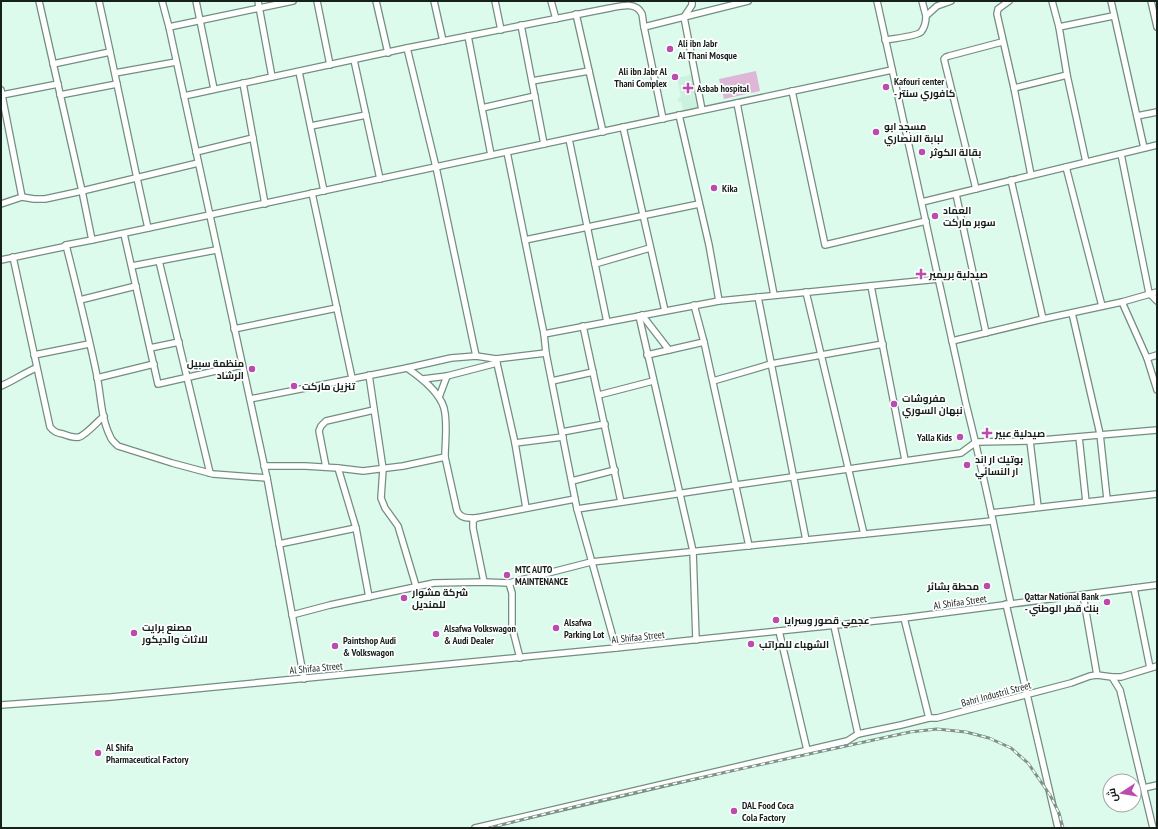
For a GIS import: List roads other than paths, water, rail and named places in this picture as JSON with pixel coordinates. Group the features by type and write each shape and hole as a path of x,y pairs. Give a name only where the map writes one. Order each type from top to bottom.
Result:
{"street":[{"path":"39,1 92,240"},
{"path":"99,1 148,228"},
{"path":"162,1 169,27 210,215 216,250 267,478 304,679"},
{"path":"196,1 214,89"},
{"path":"258,1 272,77"},
{"path":"169,27 293,1"},
{"path":"317,1 330,65"},
{"path":"376,1 388,53"},
{"path":"434,1 443,41"},
{"path":"495,1 501,30"},
{"path":"551,1 556,19"},
{"path":"608,1 610,8"},
{"path":"184,96 407,48 576,14 632,5 637,1"},
{"path":"644,27 748,1"},
{"path":"877,1 938,279 976,442 1008,604 1058,828"},
{"path":"885,40 920,33 926,23 926,16 922,1"},
{"path":"926,16 937,6 951,1"},
{"path":"1009,1 997,10 997,14 1002,42 1014,88 1031,175"},
{"path":"1052,1 1059,27 1067,75 1086,162"},
{"path":"1111,1 1113,16 1144,148"},
{"path":"1151,1 1157,27"},
{"path":"690,2 684,17 702,110"},
{"path":"632,5 641,13 664,119"},
{"path":"576,14 603,132"},
{"path":"1059,27 1113,16"},
{"path":"521,25 544,144"},
{"path":"468,36 491,155"},
{"path":"976,189 944,59 949,56 1002,42"},
{"path":"407,48 436,167 476,356"},
{"path":"53,64 110,52"},
{"path":"354,60 380,179"},
{"path":"115,74 176,62"},
{"path":"1,260 892,70"},
{"path":"532,81 589,71"},
{"path":"299,72 324,191"},
{"path":"1014,88 1067,75"},
{"path":"243,83 265,204"},
{"path":"22,198 2,104 2,92 58,84"},
{"path":"60,95 117,84"},
{"path":"792,91 825,245 926,221"},
{"path":"482,108 535,96"},
{"path":"737,103 774,295"},
{"path":"1137,116 1157,112"},
{"path":"311,126 366,115"},
{"path":"679,115 698,204 709,245 719,300"},
{"path":"622,127 665,311"},
{"path":"196,152 253,138"},
{"path":"569,139 607,322"},
{"path":"922,202 1157,145"},
{"path":"507,152 544,334 546,353 577,510 616,648"},
{"path":"1121,154 1149,293 1157,301"},
{"path":"1,204 22,198 45,198 82,191 198,163"},
{"path":"1066,167 1102,306"},
{"path":"1011,180 1043,319"},
{"path":"312,194 352,378"},
{"path":"956,194 986,333"},
{"path":"525,240 698,204"},
{"path":"124,234 158,384 242,365"},
{"path":"66,245 90,344 104,416 110,436 118,446 210,473 267,478"},
{"path":"595,264 650,248"},
{"path":"132,266 216,250"},
{"path":"13,257 50,427 56,433 70,436 81,436 104,416"},
{"path":"159,261 210,473"},
{"path":"544,334 719,300 938,279"},
{"path":"80,300 136,286"},
{"path":"871,286 905,460"},
{"path":"806,292 864,534"},
{"path":"952,341 1122,302 1149,293 1157,292"},
{"path":"758,297 806,540"},
{"path":"1122,302 1147,358 1157,390"},
{"path":"694,305 713,381 749,546"},
{"path":"234,329 337,308"},
{"path":"1072,313 1100,434 1107,499"},
{"path":"640,316 669,350"},
{"path":"640,316 647,355 693,551 696,640"},
{"path":"583,326 621,502"},
{"path":"150,348 179,342"},
{"path":"647,355 704,342"},
{"path":"34,355 90,344"},
{"path":"713,381 771,364 883,344"},
{"path":"423,379 447,376 497,361 546,353"},
{"path":"1147,358 1157,355"},
{"path":"250,399 451,358 476,356 497,361"},
{"path":"497,361 516,443 526,508"},
{"path":"97,378 154,364"},
{"path":"1,386 36,368"},
{"path":"407,368 423,379 439,397 444,406 444,457 457,511 461,517 476,518 575,499"},
{"path":"552,381 593,372"},
{"path":"369,375 383,469 381,498 385,508 398,526 416,586"},
{"path":"439,397 447,376"},
{"path":"598,395 653,381"},
{"path":"326,467 319,432 321,426 326,421 374,410"},
{"path":"516,443 605,424"},
{"path":"577,510 793,476 961,453 976,442 1030,441 1157,430"},
{"path":"1079,437 1086,502"},
{"path":"1030,441 1038,507"},
{"path":"264,466 326,467 363,471 383,469 444,457"},
{"path":"338,468 356,528 369,597"},
{"path":"572,481 614,470"},
{"path":"991,513 1157,494"},
{"path":"476,518 473,521 473,528 484,582"},
{"path":"292,614 434,583 509,583 591,562 992,521"},
{"path":"279,544 356,528"},
{"path":"509,583 512,593 512,627 520,658"},
{"name":"Al Shifaa Street","path":"1,705 111,697 304,679 834,626 1157,585"},
{"path":"1134,588 1150,668"},
{"path":"1083,594 1097,675"},
{"path":"904,618 929,718"},
{"path":"834,626 858,734"},
{"path":"779,631 807,750"},
{"name":"Bahri Industril Street","path":"475,828 847,741 858,734 929,718 937,718 1028,695 1097,675 1121,677 1157,666"},
{"path":"1112,677 1120,690 1153,828"},
{"path":"1144,788 1157,785"}],"railway":[{"path":"489,828 699,778 910,732 937,729 966,732 989,738 1011,748 1028,763 1050,795 1059,813 1063,828"}],"place":[{"name":"Ali ibn Jabr Al Thani Mosque","path":"670,49"},
{"name":"Ali ibn Jabr Al Thani Complex","path":"675,77"},
{"name":"Kafouri center - كافوري سنتر","path":"886,87"},
{"name":"Asbab hospital","path":"688,88"},
{"name":"مسجد ابو لبابة الانصاري","path":"876,132"},
{"name":"بقالة الكوثر","path":"922,152"},
{"name":"Kika","path":"714,188"},
{"name":"العماد سوبر ماركت","path":"935,216"},
{"name":"صيدلية بريمير","path":"921,274"},
{"name":"منظمة سبيل الرشاد","path":"252,369"},
{"name":"تنزيل ماركت","path":"294,386"},
{"name":"مفروشات نبهان السوري","path":"894,404"},
{"name":"صيدلية عبير","path":"987,433"},
{"name":"Yalla Kids","path":"960,437"},
{"name":"بوتيك ار اند ار النسائي","path":"967,465"},
{"name":"MTC AUTO MAINTENANCE","path":"507,575"},
{"name":"محطة بشائر","path":"987,586"},
{"name":"شركة مشوار للمنديل","path":"404,598"},
{"name":"Qattar National Bank - بنك قطر الوطني","path":"1107,602"},
{"name":"عجمي قصور وسرايا","path":"776,620"},
{"name":"Alsafwa Parking Lot","path":"556,628"},
{"name":"مصنع برايت للاثاث والديكور","path":"134,633"},
{"name":"Alsafwa Volkswagon & Audi Dealer","path":"436,634"},
{"name":"الشهباء للمراتب","path":"751,644"},
{"name":"Paintshop Audi & Volkswagon","path":"335,646"},
{"name":"Al Shifa Pharmaceutical Factory","path":"98,753"},
{"name":"DAL Food Coca Cola Factory","path":"734,811"}]}
